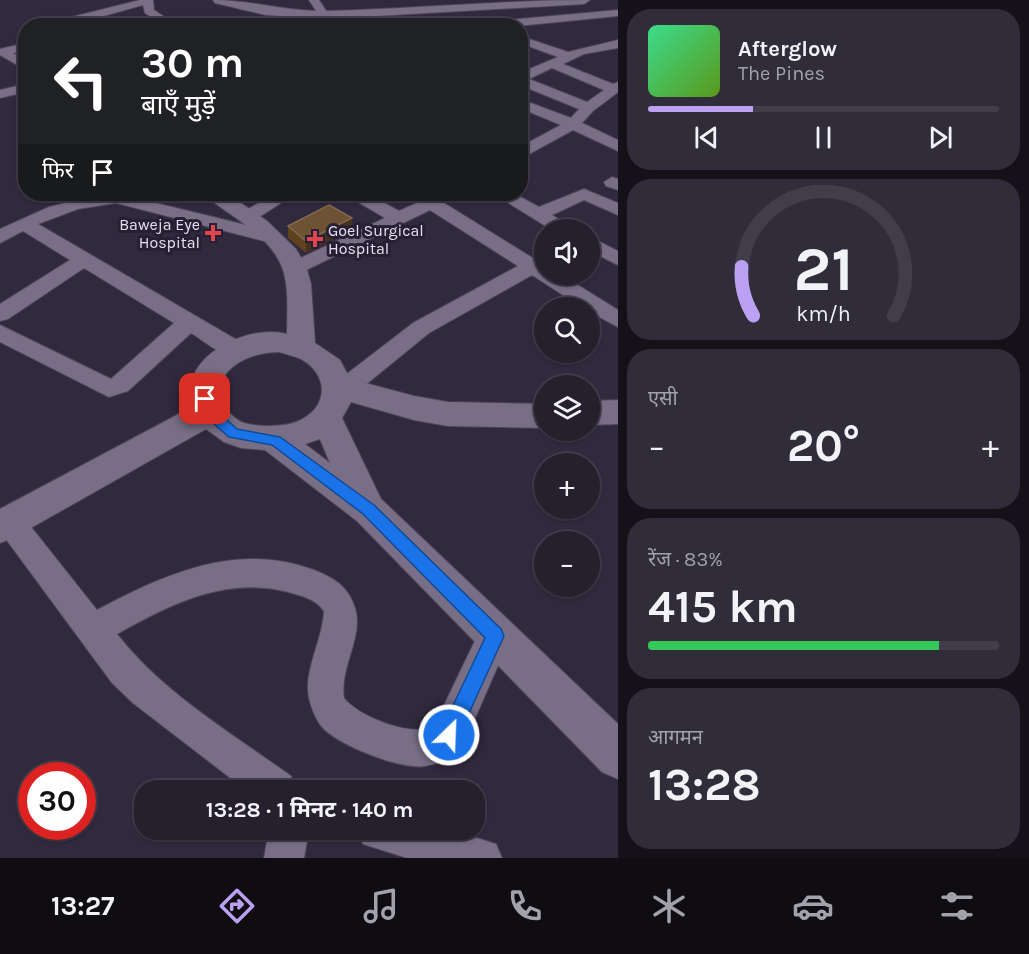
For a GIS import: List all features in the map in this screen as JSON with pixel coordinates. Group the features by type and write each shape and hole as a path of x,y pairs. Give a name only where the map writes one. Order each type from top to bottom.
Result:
{"street":[{"path":"219,0 266,11 324,15 479,6 497,2 584,0"},
{"path":"314,0 324,15"},
{"path":"148,4 161,18"},
{"path":"83,18 148,4"},
{"path":"116,18 148,4"},
{"path":"479,6 492,18"},
{"path":"362,13 373,18"},
{"path":"528,22 618,14"},
{"path":"333,18 343,15"},
{"path":"544,29 618,25"},
{"path":"528,42 568,56"},
{"path":"528,75 581,51 618,44"},
{"path":"1,52 18,48"},
{"path":"581,51 609,60"},
{"path":"1,52 18,62"},
{"path":"550,63 616,88"},
{"path":"528,82 594,104 618,109"},
{"path":"528,149 573,124 594,104 616,88"},
{"path":"0,94 18,90"},
{"path":"528,106 573,124 618,146"},
{"path":"540,214 584,194 618,210"},
{"path":"0,237 24,224 90,201"},
{"path":"135,201 272,237"},
{"path":"224,201 272,237 297,278 302,346"},
{"path":"247,217 274,201"},
{"path":"369,201 399,219"},
{"path":"246,347 297,278 399,219 435,201"},
{"path":"516,201 548,219"},
{"path":"431,203 534,268"},
{"path":"24,224 189,322 246,347"},
{"path":"600,248 615,255"},
{"path":"600,262 615,255"},
{"path":"0,314 84,259"},
{"path":"341,388 330,365 302,346 280,342 246,347 220,362 207,379 205,399 210,412 234,434 276,441 310,431 326,418 334,407 341,388 421,328 531,267"},
{"path":"574,285 618,320"},
{"path":"0,333 109,388 120,385 189,322"},
{"path":"341,388 414,408 448,414 534,416"},
{"path":"210,412 5,524 124,671 145,691 264,780"},
{"path":"600,413 618,412"},
{"path":"326,418 369,510"},
{"path":"276,441 369,510 618,756"},
{"path":"92,630 157,595 191,582 226,573 258,571 284,575 319,587 337,602 340,616 325,693 335,716 390,744 422,748 439,743 449,735 495,636"},
{"path":"284,858 287,840"},
{"path":"414,840 482,858"}],"building":[{"path":"329,205 352,218 306,241 288,226"}],"place":[{"name":"Baweja Eye Hospital","path":"213,233"},
{"name":"Goel Surgical Hospital","path":"315,239"}],"route":[{"path":"205,399 210,412 234,434 276,441 369,510 495,636 449,735"}]}
